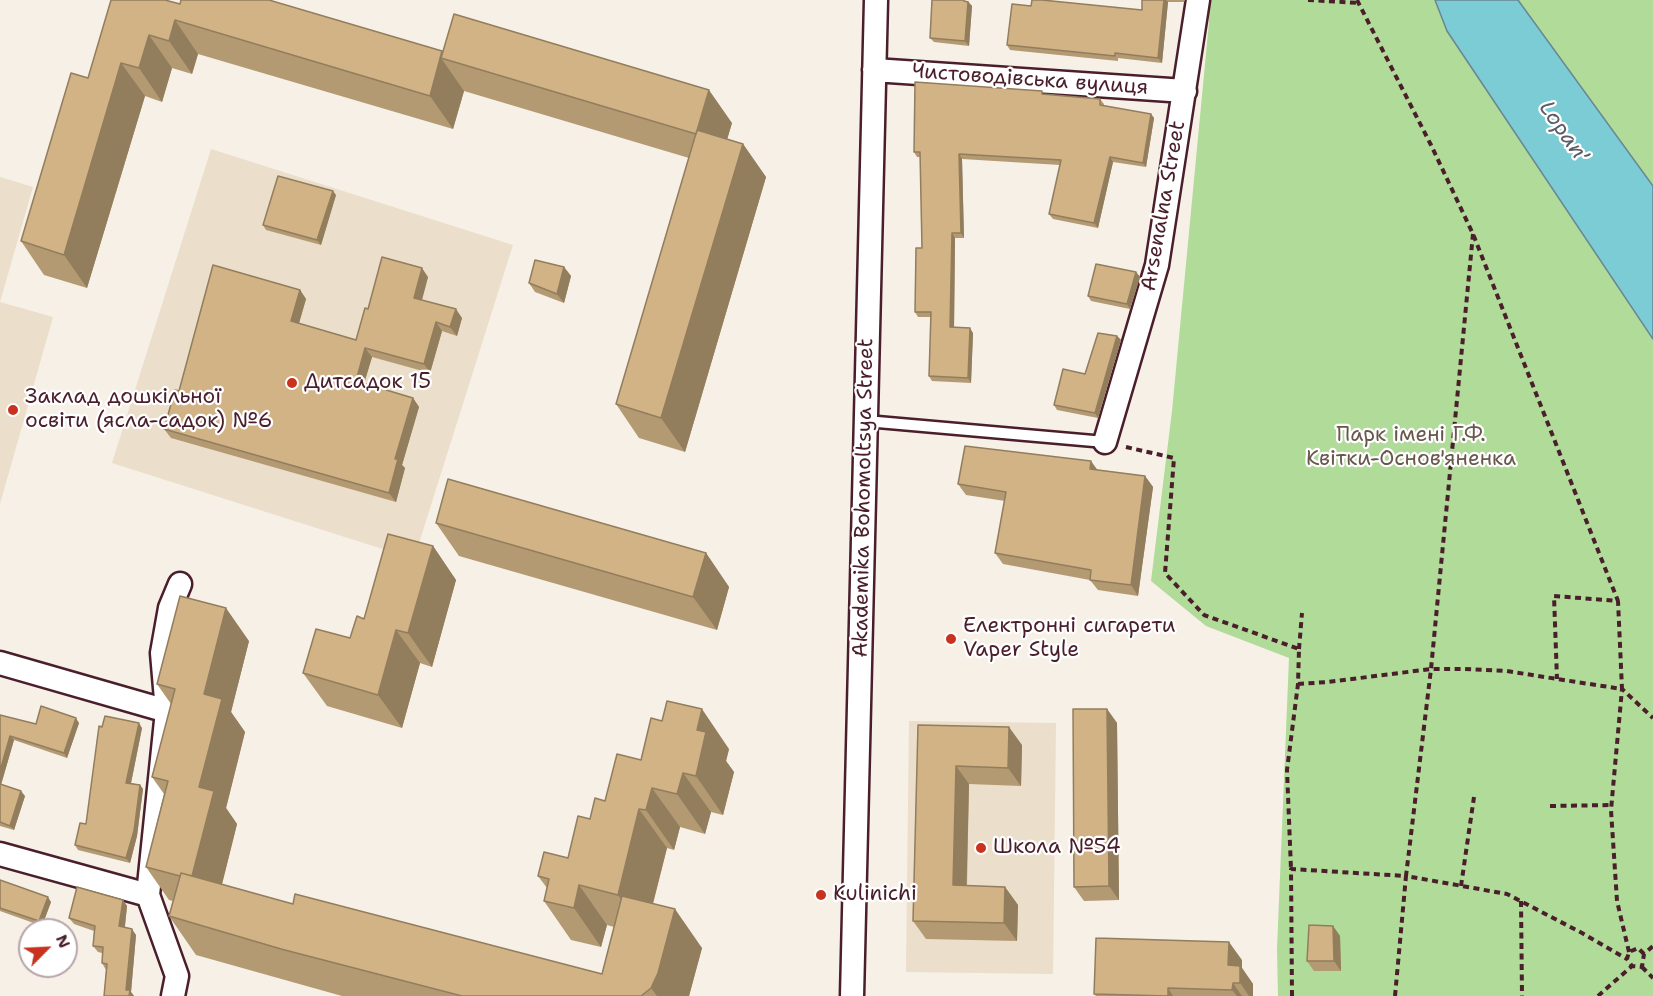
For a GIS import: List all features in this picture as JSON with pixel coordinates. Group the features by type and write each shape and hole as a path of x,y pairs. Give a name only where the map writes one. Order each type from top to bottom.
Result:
{"street":[{"name":"Akademika Bohomoltsya Street","path":"852,996 876,0"},
{"name":"Arsenalna Street","path":"1105,442 1157,265 1198,0"},
{"name":"Чистоводівська вулиця","path":"874,70 1185,91"},
{"path":"173,996 177,976 148,895 166,711 162,653 170,608 180,584"},
{"path":"0,663 166,711"},
{"path":"0,854 148,895"}],"lane":[{"path":"866,421 1105,442"}],"path":[{"path":"1308,0 1358,2 1431,145 1473,234 1618,601 1622,689 1611,805 1617,901 1629,952 1627,959"},
{"path":"1395,996 1406,876 1431,669 1473,234"},
{"path":"1105,442 1174,458 1165,573 1204,615 1299,649"},
{"path":"1557,679 1554,596 1618,601"},
{"path":"1292,996 1291,869 1287,770 1298,684 1302,613"},
{"path":"1298,684 1431,669 1507,671 1622,689 1653,718"},
{"path":"1461,886 1474,798"},
{"path":"1550,806 1611,805"},
{"path":"1291,869 1406,876 1507,894 1582,933 1627,959 1632,966"},
{"path":"1521,901 1522,996"},
{"path":"1642,967 1644,954 1653,946"},
{"path":"1629,952 1638,948 1644,954"},
{"path":"1598,996 1632,966 1642,967 1653,978"}],"shaded area":[{"path":"211,149 513,245 414,559 112,463"},
{"path":"0,177 33,187 0,302"},
{"name":"Заклад дошкільної освіти (ясла-садок) №6","path":"0,302 53,317 0,504"},
{"name":"Школа №54","path":"909,721 1056,723 1053,974 906,972"}],"green space":[{"name":"Парк імені Г.Ф. Квітки-Основ'яненка","path":"1209,0 1435,0 1447,31 1653,339 1653,996 1278,996 1277,949 1289,658 1206,626 1151,581 1172,411 1209,22"},
{"path":"1518,0 1653,0 1653,187"}],"water":[{"name":"Lopan'","path":"1435,0 1518,0 1653,186 1653,339 1447,31"}],"building":[{"path":"111,0 165,0 180,4 181,0 269,0 442,51 430,96 175,20 169,41 149,35 139,68 121,63 64,255 21,241 71,73 88,78"},
{"path":"932,0 968,2 965,41 930,38"},
{"path":"1032,0 1142,10 1142,0 1164,0 1158,58 1007,45 1012,4 1031,6"},
{"path":"454,14 709,90 696,134 441,58"},
{"path":"915,82 1042,91 1042,94 1100,99 1100,105 1151,114 1143,163 1110,157 1094,223 1049,214 1061,160 959,154 961,233 952,233 950,327 970,328 968,378 929,376 931,312 915,312 916,248 922,248 920,152 914,152"},
{"path":"697,130 743,144 661,418 616,404"},
{"path":"278,176 333,191 317,240 263,225"},
{"name":"Дитсадок 15","path":"382,257 422,268 414,298 456,309 450,327 436,322 424,364 365,348 356,381 413,398 395,459 398,459 389,493 164,429 175,390 179,391 213,265 300,290 291,321 356,340 365,308 368,309"},
{"path":"535,260 564,267 557,294 529,283"},
{"path":"1096,264 1136,272 1127,304 1088,296"},
{"path":"1098,333 1117,336 1095,413 1054,405 1063,369 1085,374"},
{"path":"965,446 1091,461 1090,469 1145,476 1131,585 1090,580 1091,570 995,553 1006,492 958,484"},
{"path":"448,479 706,553 693,597 436,523"},
{"path":"388,534 433,546 408,633 396,630 378,695 303,673 316,629 350,638 357,616 364,619"},
{"path":"180,596 226,608 204,694 222,699 199,787 214,791 192,876 181,873 180,876 146,867 168,781 152,777 175,689 157,684"},
{"path":"667,701 702,709 697,730 706,732 696,776 683,773 677,794 652,788 646,810 639,809 618,895 579,885 574,908 544,901 549,879 538,876 544,852 568,858 578,816 590,819 595,798 605,801 617,754 641,760 651,718 662,721"},
{"path":"41,706 76,718 64,753 10,736 0,771 0,715 36,724"},
{"path":"1073,709 1107,709 1109,886 1074,887"},
{"path":"105,716 139,723 126,783 140,785 134,831 126,858 75,845 80,823 86,824 99,726 102,727"},
{"path":"918,725 1009,727 1008,768 956,766 953,885 1005,887 1004,923 913,921"},
{"path":"0,784 21,791 10,826 0,822"},
{"path":"181,873 293,904 295,894 602,974 622,896 675,909 658,973 651,988 641,996 462,996 281,949 169,916"},
{"path":"0,880 48,897 40,918 30,918 0,908"},
{"path":"77,887 123,900 119,926 132,929 126,990 130,990 129,996 104,996 107,964 102,963 103,947 93,946 95,926 78,921 78,918 69,918"},
{"path":"1309,925 1333,926 1334,961 1307,961"},
{"path":"1096,938 1229,942 1228,965 1240,966 1240,983 1233,983 1232,990 1168,988 1168,996 1094,994"}],"place":[{"name":"Дитсадок 15","path":"292,383"},
{"name":"Заклад дошкільної освіти (ясла-садок) №6","path":"13,410"},
{"name":"Електронні сигарети Vaper Style","path":"951,639"},
{"name":"Школа №54","path":"981,848"},
{"name":"Kulinichi","path":"821,895"}]}
